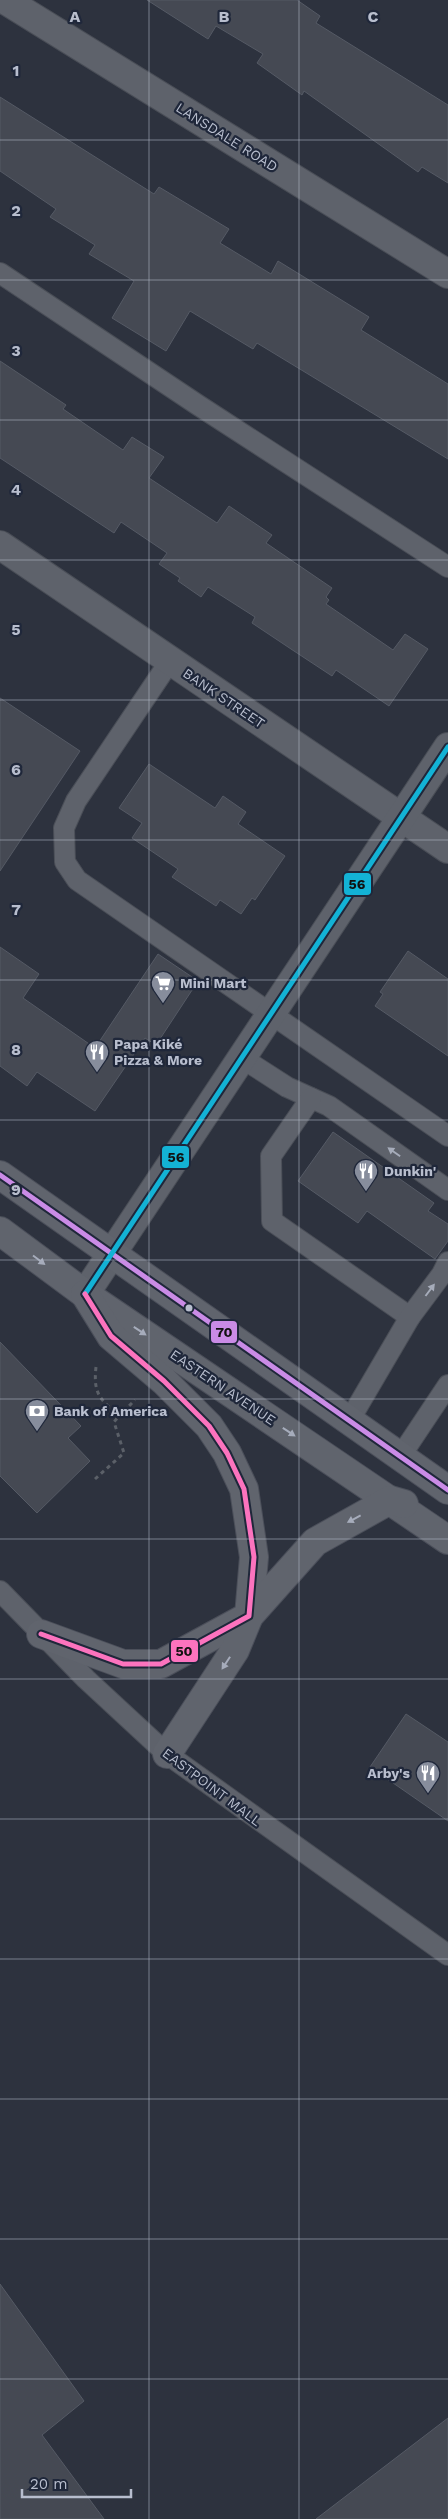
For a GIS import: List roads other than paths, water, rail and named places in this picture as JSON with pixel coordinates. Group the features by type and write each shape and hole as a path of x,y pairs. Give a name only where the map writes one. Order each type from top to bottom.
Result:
{"main road":[{"path":"0,1175 448,1490"},
{"name":"EASTERN AVENUE","path":"0,1231 85,1294 448,1540"},
{"path":"85,1294 111,1336 164,1381 209,1426 227,1453 244,1490 254,1558 249,1616 235,1650 167,1754"},
{"path":"41,1634 123,1664 161,1664 249,1616 316,1542 390,1500 448,1518"}],"street":[{"name":"LANSDALE ROAD","path":"5,0 448,274"},
{"name":"BANK STREET","path":"0,545 448,849"},
{"path":"85,1294 448,747"}],"lane":[{"path":"0,272 198,405 448,567"},
{"path":"170,661 76,801 64,828 65,862 77,880 448,1136"},
{"path":"242,1058 288,1088 320,1102 448,1190"},
{"path":"320,1102 271,1156 272,1221 410,1316"},
{"path":"349,1421 410,1316 442,1274 448,1262"},
{"path":"400,1457 448,1385"},
{"name":"EASTPOINT MALL","path":"0,1591 122,1714 167,1754 448,1955"}],"place":[{"name":"Mini Mart","path":"163,1004"},
{"name":"Papa Kiké Pizza & More","path":"97,1073"},
{"name":"Dunkin'","path":"366,1192"},
{"name":"Bank of America","path":"37,1432"},
{"name":"Arby's","path":"428,1794"}]}
